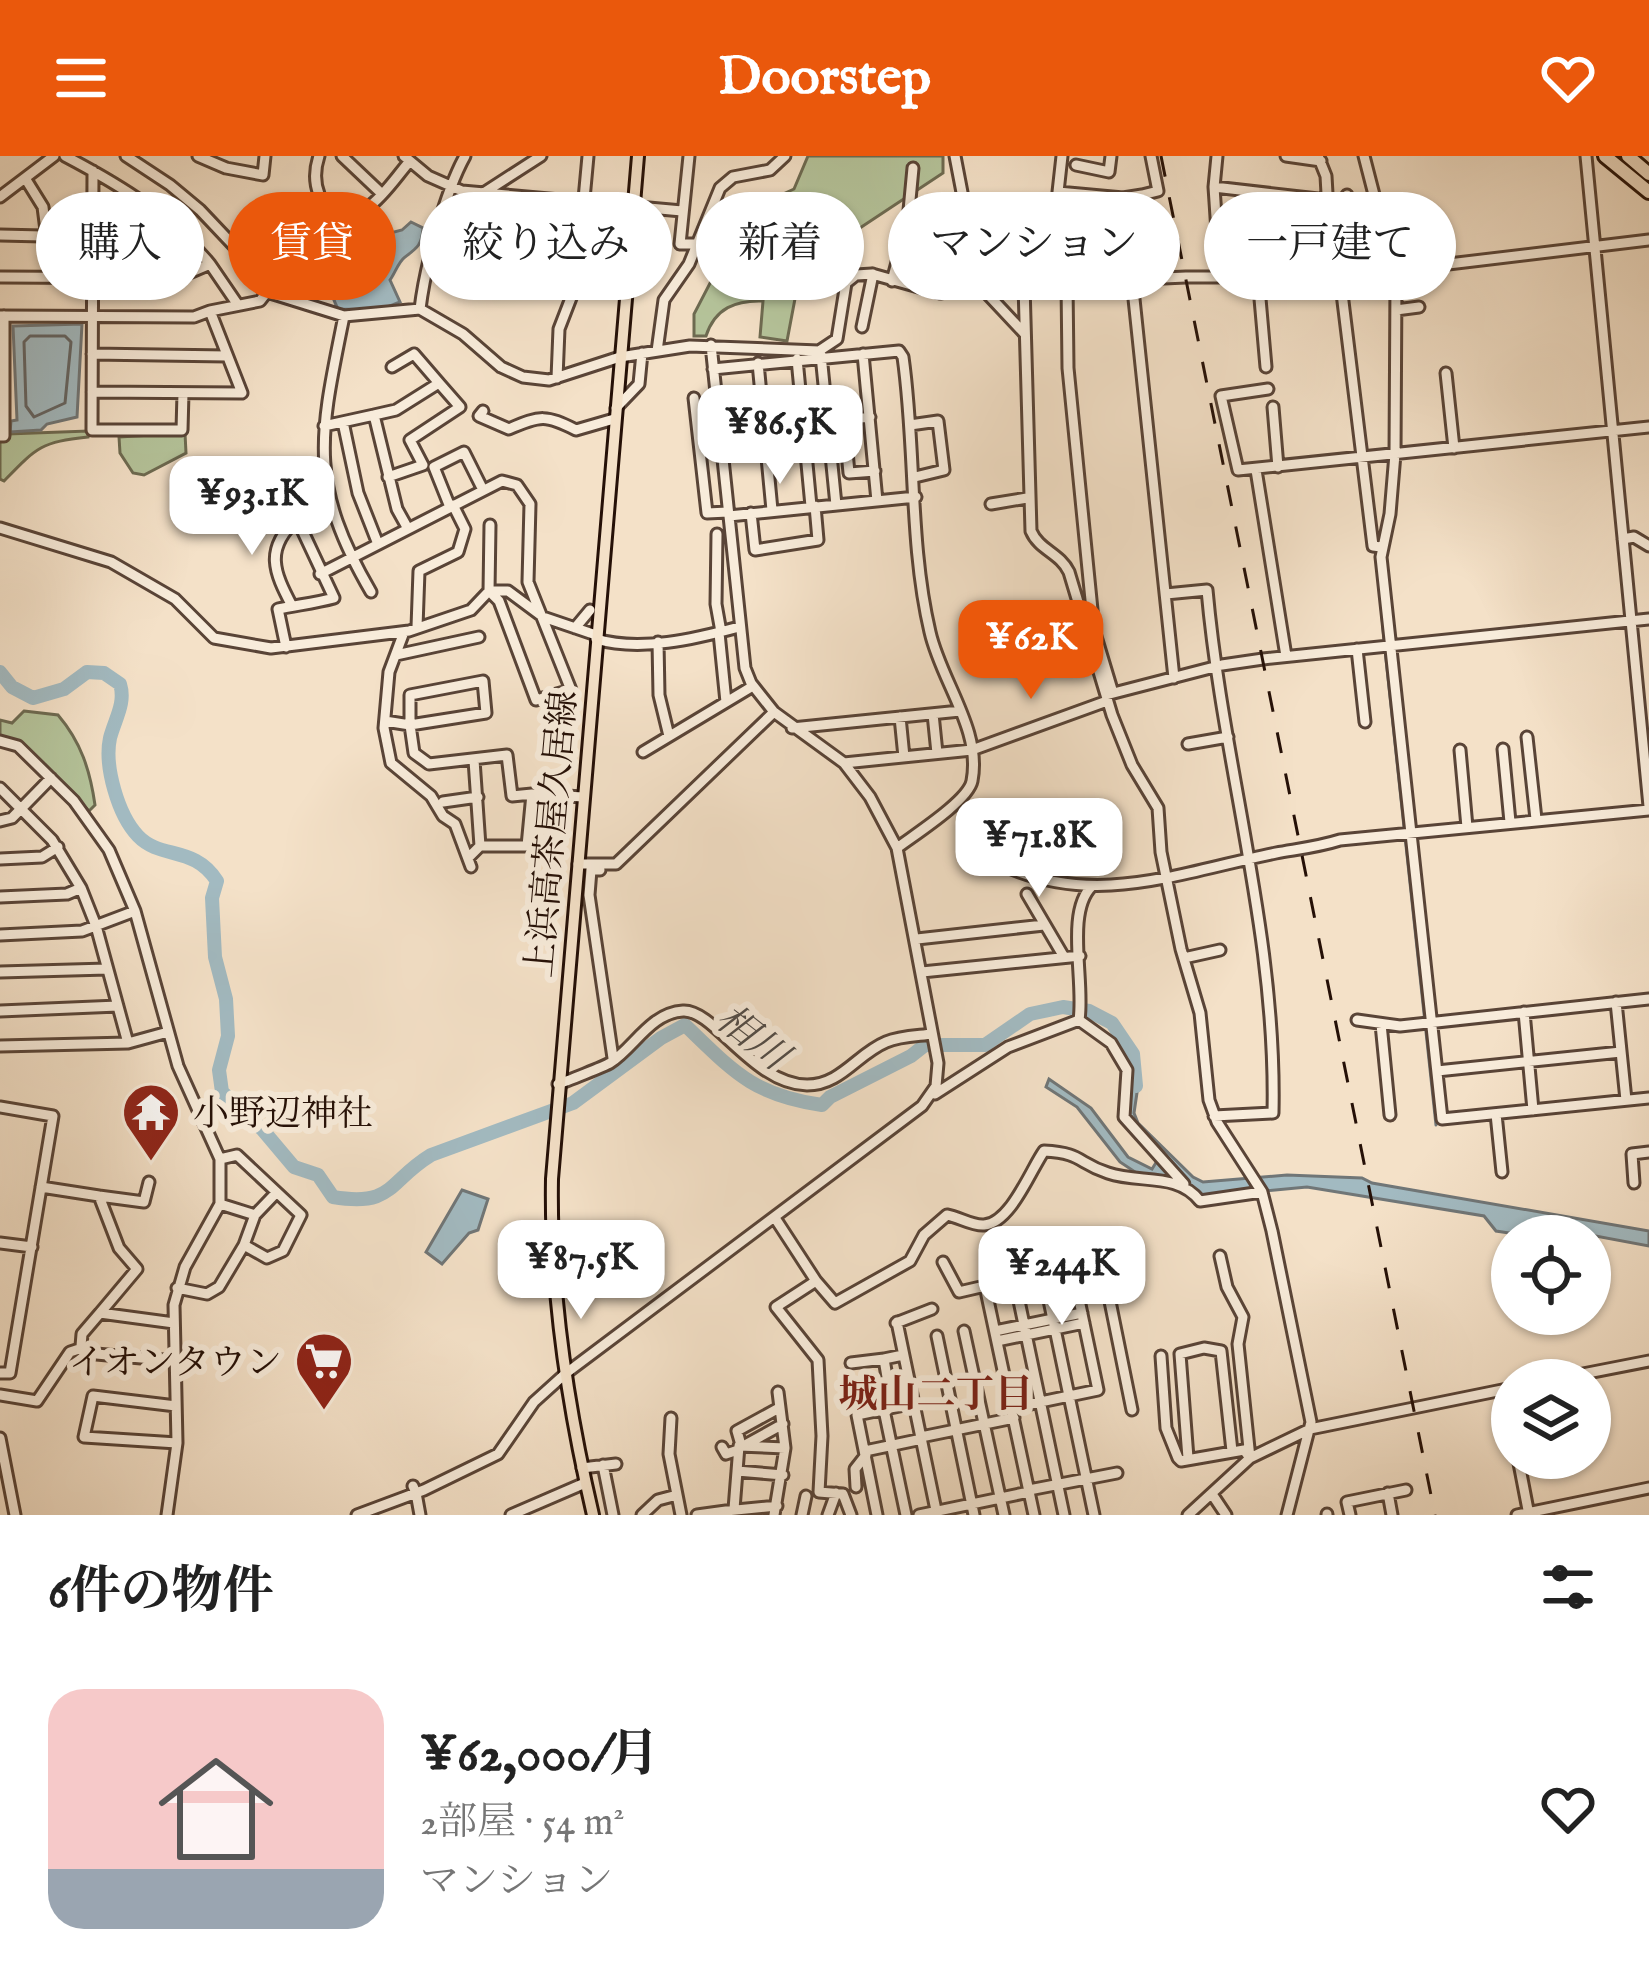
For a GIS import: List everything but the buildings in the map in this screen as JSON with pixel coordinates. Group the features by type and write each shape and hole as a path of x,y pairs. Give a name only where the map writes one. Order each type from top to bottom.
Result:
{"highway":[{"path":"1605,156 1649,192"},
{"path":"1628,156 1649,174"}],"main road":[{"name":"上浜高茶屋久居線","path":"634,192 638,156"},
{"name":"上浜高茶屋久居線","path":"593,1515 565,1374 553,1268 555,1129 625,300"}],"street":[{"path":"0,197 54,156"},
{"path":"65,156 129,192"},
{"path":"126,156 200,210 228,240"},
{"path":"198,156 226,168 263,175 265,156"},
{"path":"317,192 319,156"},
{"path":"341,156 379,192"},
{"path":"450,192 465,156"},
{"path":"485,192 541,156"},
{"path":"583,192 588,156"},
{"path":"689,156 680,244 696,244"},
{"path":"720,192 733,177 770,170 784,156"},
{"path":"955,156 962,192"},
{"path":"1059,192 1062,156"},
{"path":"1076,165 1109,172 1111,156"},
{"path":"1151,156 1158,191 1154,192"},
{"path":"1214,192 1217,156"},
{"path":"1286,156 1320,159 1326,192"},
{"path":"1364,156 1373,192"},
{"path":"1000,864 1024,875 1123,887 1340,840 1649,808 1586,156"},
{"path":"382,192 407,159 451,188 472,192"},
{"path":"911,192 913,168"},
{"path":"93,171 93,192"},
{"path":"26,178 36,195"},
{"path":"1214,187 1257,192"},
{"path":"672,210 682,211"},
{"path":"0,235 36,237"},
{"path":"1456,261 1649,240"},
{"path":"657,351 664,300 696,247"},
{"path":"204,257 238,305"},
{"path":"204,266 210,264"},
{"path":"862,327 874,274"},
{"path":"713,369 820,353 837,338 846,283 856,275 888,279"},
{"path":"0,277 36,277"},
{"path":"93,300 92,430 182,430 183,393"},
{"path":"0,436 4,436 2,316 194,317 261,300"},
{"path":"285,300 344,316 420,309 452,326 501,368 523,377 556,378 620,357 710,345 820,353 899,351 930,632 972,750 973,778 966,794 897,848"},
{"path":"420,309 421,300"},
{"path":"556,378 559,329 571,300"},
{"path":"993,300 1024,333"},
{"path":"1024,300 1027,498 1036,543 1063,558 1070,572 1132,765 1158,808 1167,879 1200,1013 1209,1100 1214,1116 1262,1192 1310,1429 1287,1515"},
{"path":"1067,300 1068,368 1094,630 1108,696"},
{"path":"1134,300 1174,678"},
{"path":"1260,300 1266,367"},
{"path":"1346,300 1378,547 1427,1023 1442,1119 1649,1098"},
{"path":"1378,547 1390,514 1395,454 1396,300"},
{"path":"1396,310 1419,307"},
{"path":"92,392 242,393 210,311"},
{"path":"344,316 324,426 324,480 352,558 371,592"},
{"path":"710,345 745,668 774,712 844,763 870,797 897,848 936,1055 938,1079 928,1100"},
{"path":"483,411 479,416 483,420 508,429 554,417 576,430 615,414 639,384 642,353"},
{"path":"820,353 836,505"},
{"path":"92,354 227,356"},
{"path":"388,477 423,465 410,440 460,407 414,354 392,367"},
{"path":"863,354 878,501"},
{"path":"751,513 755,550 818,541 797,358"},
{"path":"758,363 772,510"},
{"path":"1446,374 1454,448"},
{"path":"324,426 396,410 439,383"},
{"path":"1268,389 1221,396 1238,470 1649,427"},
{"path":"694,398 708,515 916,497"},
{"path":"1273,407 1278,467"},
{"path":"374,415 388,477 407,527"},
{"path":"698,425 764,428 870,417"},
{"path":"844,420 849,473 875,471"},
{"path":"910,424 938,421 944,470 915,477"},
{"path":"343,422 358,493 378,544"},
{"path":"846,439 872,436"},
{"path":"417,627 419,571 458,552 465,529 434,466 464,452 482,490"},
{"path":"848,456 873,454"},
{"path":"1256,470 1286,656"},
{"path":"320,574 502,481 518,485 530,504 528,583 571,690 536,700 499,601 489,591"},
{"path":"992,504 1027,498"},
{"path":"286,647 278,609 334,598 297,519 280,537 274,566 292,606"},
{"path":"0,529 111,562 175,599 214,638 286,647 350,635 404,632 471,610 489,591 490,525"},
{"path":"717,534 716,604 726,702"},
{"path":"1623,538 1634,537 1649,546"},
{"path":"1166,594 1207,590 1214,668 1252,860 1274,1025 1273,1113 1214,1116"},
{"path":"489,591 508,591 542,617 621,645 739,627"},
{"path":"574,628 590,610"},
{"path":"844,763 972,750 1108,696 1214,668 1286,656 1649,619"},
{"path":"404,632 389,672 385,722 392,765 431,796 458,829 470,862 481,846 474,760"},
{"path":"396,655 479,637"},
{"path":"658,642 659,695 669,736"},
{"path":"1358,649 1365,722"},
{"path":"385,722 410,725 486,713 483,681 445,692 410,695 410,725 414,753 429,764 507,755 512,796 584,797"},
{"path":"643,752 753,686"},
{"path":"792,728 960,711"},
{"path":"613,1058 589,895 591,870 616,869 774,712"},
{"path":"933,714 937,754"},
{"path":"900,717 904,757"},
{"path":"1189,744 1228,737"},
{"path":"1527,737 1536,819"},
{"path":"0,741 18,746 82,809 103,839 135,911 183,1078 220,1159 220,1204 177,1288 177,1443 167,1515"},
{"path":"1504,749 1510,822"},
{"path":"1460,750 1467,827"},
{"path":"0,820 8,820 51,778"},
{"path":"0,788 58,847 81,888 128,1043"},
{"path":"481,846 527,846 532,794"},
{"path":"443,802 478,797"},
{"path":"0,859 42,857 58,847"},
{"path":"578,864 616,864"},
{"path":"1079,1020 1080,906 1092,886"},
{"path":"0,897 67,894 81,888"},
{"path":"1027,894 1064,957"},
{"path":"0,934 82,932 135,911"},
{"path":"917,939 1044,925"},
{"path":"1184,958 1220,950"},
{"path":"922,972 1080,956"},
{"path":"0,972 107,969"},
{"path":"1357,1020 1427,1023 1649,999"},
{"path":"1616,1003 1626,1100"},
{"path":"0,1011 118,1006"},
{"path":"558,1090 610,1064 653,1023 680,1011 703,1017 776,1078 806,1085 832,1081 888,1041 932,1035"},
{"path":"1524,1012 1533,1110"},
{"path":"357,1515 498,1454 534,1402 565,1374 928,1100 998,1052 1079,1020 1111,1043 1128,1074 1124,1117 1200,1201 1262,1192"},
{"path":"1381,1024 1390,1115"},
{"path":"0,1046 128,1043 168,1032"},
{"path":"1437,1071 1621,1052"},
{"path":"0,1107 53,1116 10,1373 0,1373"},
{"path":"1496,1114 1502,1172"},
{"path":"775,1218 835,1303 910,1261 924,1235 947,1215 977,1224 993,1222 1019,1196 1044,1150 1070,1151 1110,1174 1184,1184"},
{"path":"1634,1183 1631,1154 1649,1152"},
{"path":"220,1159 237,1155 301,1215 284,1251 267,1258 244,1245"},
{"path":"41,1187 145,1202 149,1182"},
{"path":"177,1288 207,1294 219,1287 255,1216 276,1193"},
{"path":"99,1196 119,1248 136,1269 82,1334 82,1348 86,1353 175,1361"},
{"path":"220,1204 255,1216"},
{"path":"0,1243 32,1247"},
{"path":"1099,1247 1132,1410"},
{"path":"1220,1256 1227,1287 1243,1317 1238,1344 1250,1458"},
{"path":"873,1490 862,1492 856,1487 855,1468 865,1453 1098,1390 1070,1257"},
{"path":"943,1262 959,1292 985,1286 1034,1515"},
{"path":"1042,1267 1094,1515"},
{"path":"1014,1277 1064,1515"},
{"path":"816,1281 776,1307 818,1360 819,1492 840,1494 856,1487"},
{"path":"932,1309 894,1323 937,1513"},
{"path":"100,1313 174,1323"},
{"path":"996,1336 1083,1318"},
{"path":"964,1331 1004,1515"},
{"path":"937,1336 973,1509"},
{"path":"0,1395 37,1401 70,1352 82,1348"},
{"path":"1189,1458 1180,1354 1204,1348 1221,1352 1232,1450"},
{"path":"851,1363 904,1355"},
{"path":"1161,1356 1167,1432 1178,1457 1244,1450 1250,1458"},
{"path":"884,1359 883,1410 906,1515"},
{"path":"1611,1368 1649,1360"},
{"path":"854,1389 909,1380"},
{"path":"697,1515 776,1510 785,1448 778,1392"},
{"path":"1188,1515 1250,1458 1310,1429 1491,1392"},
{"path":"176,1406 93,1396 83,1437 177,1443"},
{"path":"877,1515 857,1415 914,1403"},
{"path":"729,1512 742,1446 737,1431 779,1408"},
{"path":"670,1418 669,1454 681,1515"},
{"path":"722,1448 726,1454 783,1424"},
{"path":"0,1438 15,1515"},
{"path":"742,1446 785,1448"},
{"path":"582,1468 616,1464"},
{"path":"603,1465 613,1515"},
{"path":"737,1471 783,1475"},
{"path":"919,1515 973,1509 1000,1498 1117,1473"},
{"path":"1521,1479 1525,1514 1649,1488"},
{"path":"511,1515 585,1483"},
{"path":"414,1490 420,1515"},
{"path":"1350,1515 1347,1502 1406,1490"},
{"path":"1388,1493 1392,1515"},
{"path":"828,1515 840,1494"},
{"path":"840,1494 851,1515"},
{"path":"1212,1494 1226,1515"},
{"path":"642,1515 658,1500 677,1496"},
{"path":"802,1515 806,1496"}],"green space":[{"path":"808,156 943,156 943,173 914,192 888,192 888,209 864,225 864,192 787,192 794,189"},
{"path":"701,300 795,300 787,341 760,337 763,301 728,308 706,336 694,336 694,314"},
{"path":"88,431 88,437 41,448 4,481 0,479 0,439 7,439 7,434"},
{"path":"185,433 186,453 144,475 133,473 120,453 119,437"},
{"path":"24,711 58,715 73,736 90,780 95,805 89,811 21,744 0,736 0,720 12,723"}],"water":[{"path":"411,222 420,226 420,240 396,270 396,232"},
{"path":"396,293 400,302 380,310 338,309 334,300 396,300"},
{"path":"82,324 77,417 47,424 41,430 10,432 11,421 17,420 13,326"},
{"path":"1129,1044 1139,1079 1134,1113 1138,1123 1203,1182 1287,1175 1362,1178 1557,1215 1491,1215 1491,1225 1484,1216 1307,1187 1202,1197 1138,1174 1120,1162 1077,1107 1046,1087 1049,1079 1091,1108 1128,1157 1152,1169 1157,1161 1154,1146 1127,1112 1133,1072"},
{"path":"462,1190 488,1199 478,1230 469,1233 442,1264 426,1252"},
{"path":"1611,1224 1649,1231 1649,1246 1611,1239"}],"waterway":[{"name":"相川","path":"1376,548 1384,640"},
{"name":"相川","path":"1385,650 1436,1125"},
{"name":"相川","path":"0,672 12,687 33,698 64,689 87,672 104,673 120,684 121,704 110,738 109,762 124,816 147,843 198,862 217,881 212,898 215,957 226,999 228,1036 219,1070 222,1092 294,1167 318,1175 333,1197 379,1195 431,1155 573,1103 685,1025 761,1088 822,1105 925,1045 985,1045 1030,1014 1063,1007 1089,1011 1112,1023 1133,1054 1136,1086"}],"railway":[{"path":"1161,156 1435,1515"}],"place":[{"name":"小野辺神社","path":"151,1163"},
{"name":"イオンタウン","path":"324,1412"}],"district":[{"name":"城山二丁目","path":"936,1393"}]}
